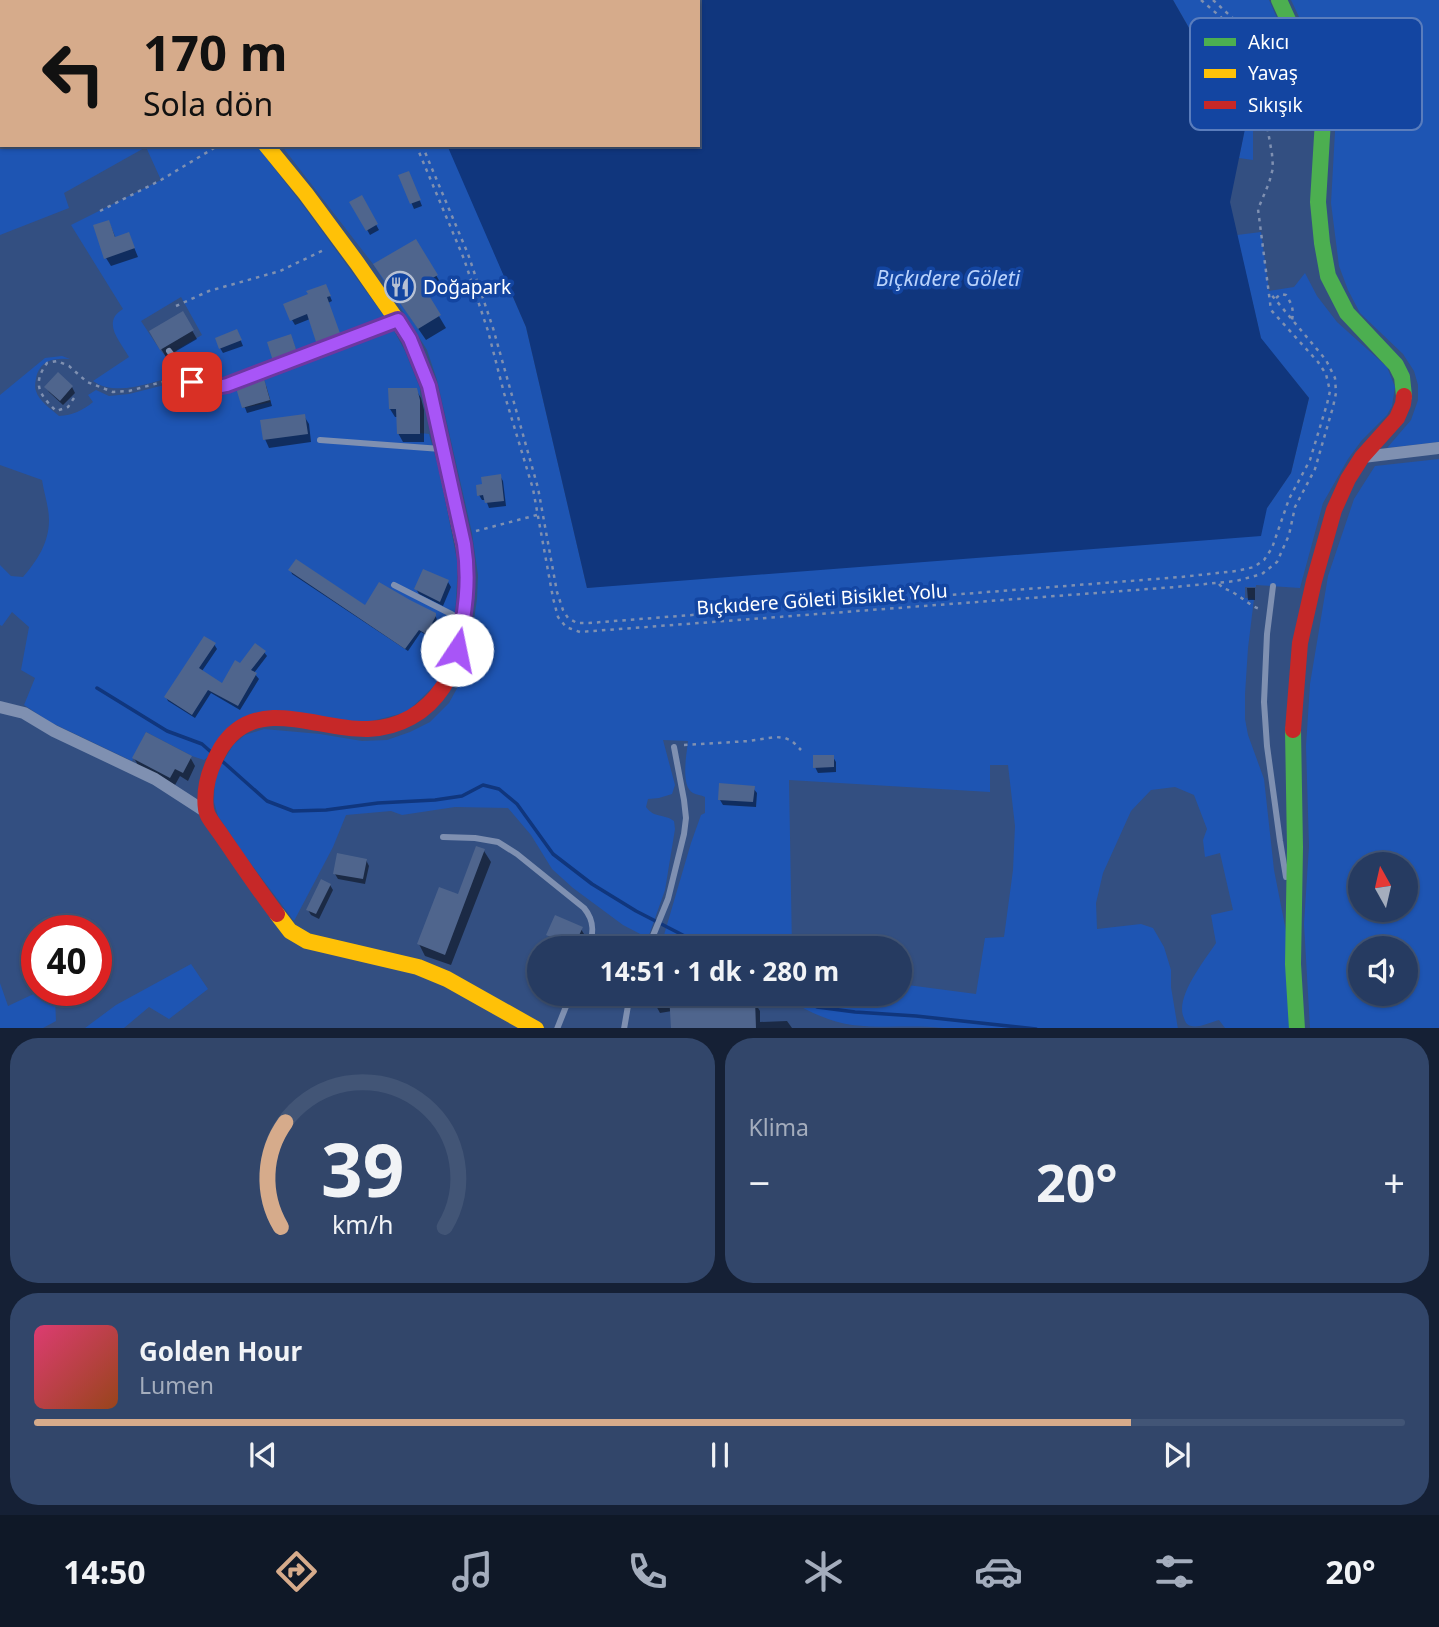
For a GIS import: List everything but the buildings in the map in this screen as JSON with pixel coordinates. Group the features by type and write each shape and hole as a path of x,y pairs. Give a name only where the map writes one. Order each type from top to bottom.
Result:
{"street":[{"path":"1279,0 1287,18"},
{"path":"1297,1028 1293,964 1293,727 1300,643 1334,510 1348,479 1362,457 1397,418 1403,404 1404,391 1402,377 1396,365 1347,313 1328,276 1318,202 1322,130"},
{"path":"206,812 206,784 212,763 227,738 248,722 259,719 285,719 363,729 385,727 412,718 425,708 449,676 463,620 466,595 467,566 462,535 424,371 410,339 341,241 268,147"},
{"path":"1362,457 1439,448"},
{"path":"0,706 24,713 54,731 155,779 206,812 269,904 290,931 298,936 319,945 385,958 447,979 536,1028"}],"lane":[{"path":"169,351 192,382 210,388 227,385 398,320"},
{"path":"320,440 443,449"},
{"path":"394,585 463,620"},
{"path":"1273,586 1264,702 1280,841 1294,909"},
{"path":"653,936 663,915 686,818 674,747"},
{"path":"443,837 498,842 517,854 584,908 593,924 593,936"},
{"path":"557,1028 565,1006"},
{"path":"624,1028 628,1006"}],"path":[{"path":"1201,0 1221,18"},
{"path":"1213,0 1233,18"},
{"path":"423,147 468,254 493,328 538,488 557,592 563,610 568,618 577,623 589,623 1181,577 1237,571 1255,566 1264,560 1272,548 1289,499 1310,460 1330,391 1326,374 1318,362 1271,310 1258,209 1273,168 1268,130"},
{"path":"100,211 161,180 216,147"},
{"name":"Bıçkıdere Göleti Bisiklet Yolu","path":"417,147 464,259 488,331 533,489 558,617 566,627 580,632 1218,583 1262,574"},
{"path":"176,306 209,291 280,271 341,241"},
{"path":"1262,574 1277,562 1289,535 1295,507 1315,469 1336,393 1335,378 1325,360 1268,291"},
{"path":"1275,300 1281,294 1286,295 1292,303 1292,320"},
{"path":"74,398 68,407 55,411 46,401 38,388 39,378 47,363 57,360 69,366 87,382 113,392 129,391 187,375"},
{"path":"462,535 537,515"},
{"path":"1255,566 1273,586"},
{"path":"1218,583 1223,589 1233,592 1253,607 1270,612"},
{"path":"674,747 776,737 792,741 801,750"}],"shaded area":[{"path":"1173,0 1269,0 1277,18 1190,18 1190,30"},
{"path":"1291,0 1439,0 1439,442 1387,448 1411,420 1418,400 1418,385 1414,371 1403,354 1360,313 1348,290 1339,266 1331,203 1335,130 1422,130 1422,18 1300,18"},
{"path":"1245,130 1253,130 1253,160 1239,158"},
{"path":"0,147 146,147 64,193 69,208 0,235"},
{"path":"146,147 258,147 387,320 215,383 195,377 176,350 202,335 181,297 141,321 160,350 181,374 125,388 103,386 93,381 129,357 113,326 113,320 123,309 71,225 161,180"},
{"path":"283,147 449,147 526,327 587,588 1267,508 1291,473 1309,398 1261,339 1237,235 1261,232 1269,291 1294,287 1305,273 1317,296 1337,322 1387,367 1395,387 1392,406 1387,415 1362,440 1348,459 1323,503 1300,588 1256,585 1245,587 1245,598 1254,599 1248,648 1245,719 1264,779 1274,870 1287,936 1290,1028 1225,1028 1219,1020 1194,1026 1185,1021 1183,1000 1198,969 1216,943 1211,915 1233,910 1220,853 1205,857 1203,840 1207,829 1194,795 1175,787 1151,790 1131,811 1103,873 1096,903 1097,929 1141,924 1153,928 1164,947 1171,970 1178,1028 864,1026 832,1020 801,1006 912,1006 912,986 976,994 985,938 1004,937 1013,870 1015,826 1008,765 990,765 990,792 789,780 792,936 664,935 691,843 701,815 705,813 705,797 693,793 687,784 685,769 688,741 663,740 675,785 672,794 648,799 646,807 653,813 674,821 675,829 665,890 649,936 623,925 552,869 531,835 508,808 455,807 402,815 391,811 346,815 333,847 294,921 218,816 214,802 215,774 234,744 245,735 264,729 362,741 387,740 410,732 430,722 449,703 461,681 471,641 478,575 472,533 437,380 427,350 373,264"},
{"path":"392,327 420,388 420,433 429,434 439,469 458,565 454,632 438,682 407,712 364,723 267,711 204,760 146,732 132,761 50,722 24,705 35,678 21,670 29,627 12,612 2,626 0,625 0,565 11,576 23,577 44,544 49,515 42,480 0,465 0,395 45,358 62,356 70,359 46,362 37,374 35,385 40,398 59,416 73,414 89,405 93,402 88,395 96,390 109,396 129,394 184,380 196,390 208,393 236,387 243,408 271,402 263,375"},
{"path":"1439,459 1439,1028 1310,1028 1304,924 1309,846 1306,746 1310,684 1328,576 1354,499 1375,466"},
{"path":"191,964 208,989 169,1019 149,1007 124,1028 85,1028 116,1005"},
{"path":"0,983 8,1006 21,1000 21,1006 55,1006 56,1021 43,1028 0,1028"}],"water":[{"name":"Bıçkıdere Göleti","path":"700,0 1173,0 1190,30 1190,130 1245,130 1230,202 1261,338 1309,398 1291,473 1267,508 1261,536 587,588 526,327 448,147 700,147"}],"waterway":[{"path":"97,688 167,731 202,744 211,752"},
{"path":"222,761 267,801 293,811 435,800 462,796 483,785 499,789 517,804 553,854 592,884 685,936"},
{"path":"815,1006 1027,1028"}],"traffic: fast":[{"path":"1279,0 1287,18"},
{"path":"1322,130 1318,202 1328,276 1347,313 1396,365 1402,377 1404,396"},
{"path":"1293,730 1293,964 1297,1028"}],"traffic: slow":[{"path":"268,147 306,194 410,339 429,386 464,547"},
{"path":"277,914 290,931 307,941 418,967 447,979 534,1028"}],"traffic: jam":[{"path":"1293,730 1300,643 1334,510 1348,479 1362,457 1397,418 1404,396"},
{"path":"277,914 212,823 207,812 207,785 217,755 236,730 256,720 285,718 344,728 368,729 390,726 420,711 443,687 456,657 465,599 464,547"}],"place":[{"name":"Doğapark","path":"400,287"}],"route":[{"path":"192,382 197,386 210,388 227,385 398,320 410,339 429,386 464,544 467,566 466,595 457,650"}]}
